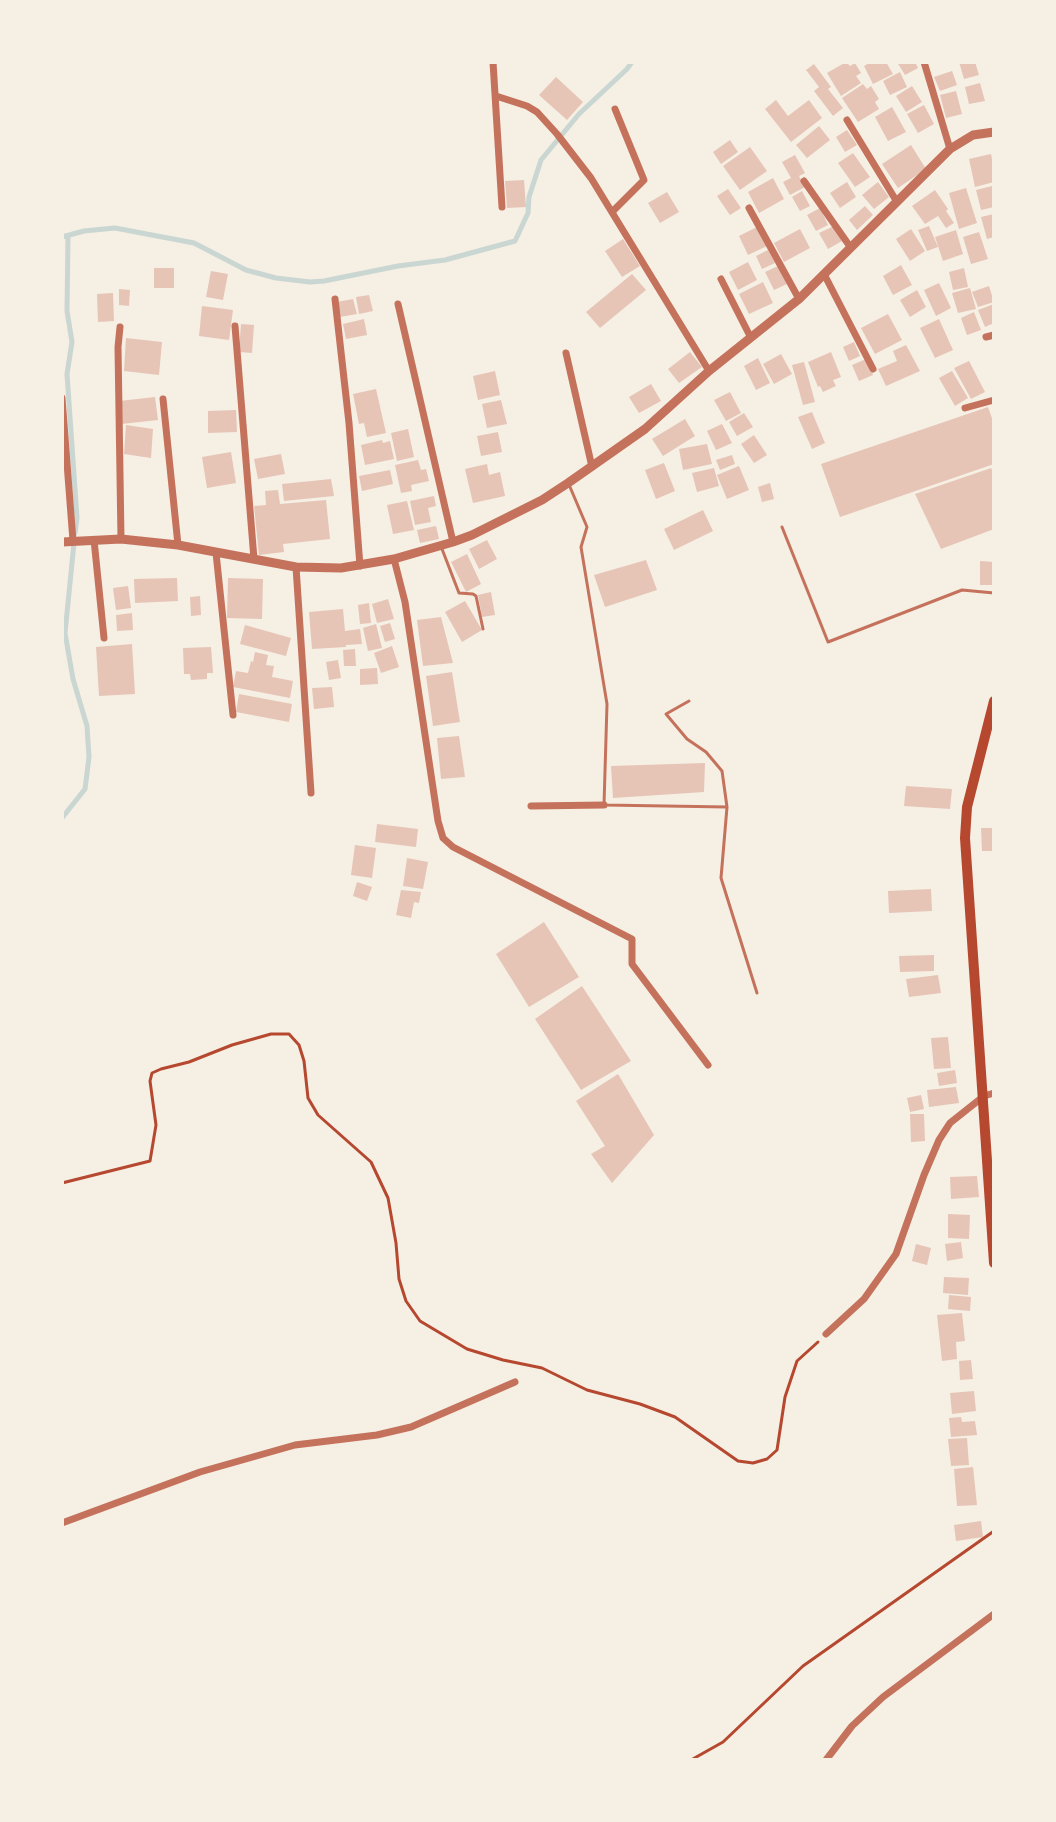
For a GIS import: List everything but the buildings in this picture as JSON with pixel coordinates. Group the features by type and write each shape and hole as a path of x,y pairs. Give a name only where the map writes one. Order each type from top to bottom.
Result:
{"main road":[{"path":"994,701 967,807 965,838 989,1094 994,1263"}],"street":[{"path":"493,62 502,207"},
{"path":"924,62 950,149"},
{"path":"496,96 537,112 557,134 591,178 709,371"},
{"path":"612,212 644,180 615,109"},
{"path":"847,120 897,202"},
{"path":"62,542 121,539 178,545 296,567 332,569 394,559 453,542 542,500 645,429 709,371 799,299 950,149 973,135 994,132"},
{"path":"804,181 851,248"},
{"path":"749,208 799,299"},
{"path":"824,274 873,369"},
{"path":"721,279 751,338"},
{"path":"335,299 360,566"},
{"path":"398,304 453,542"},
{"path":"235,326 254,559"},
{"path":"120,327 121,539"},
{"path":"566,353 592,467"},
{"path":"62,398 73,541"},
{"path":"163,399 178,545"},
{"path":"965,408 994,400"},
{"path":"90,540 104,638"},
{"path":"216,553 233,715"},
{"path":"394,559 405,602 443,838 453,847 632,939 632,964 708,1065"},
{"path":"296,567 311,793"},
{"path":"531,806 604,805"},
{"path":"826,1334 864,1299 896,1254 924,1175 950,1123 989,1094"},
{"path":"62,1523 200,1472 295,1445 377,1435 411,1427 515,1382"},
{"path":"826,1760 852,1726 883,1697 994,1614"}],"lane":[{"path":"568,483 587,527 581,547 607,704 604,805 727,807"},
{"path":"782,527 828,642 962,590 994,593"},
{"path":"441,546 459,593 476,596 483,629"},
{"path":"689,701 666,714 687,739 706,752 722,771 727,807 721,878 757,993"}],"path":[{"path":"62,1183 150,1161 156,1125 150,1081 152,1073 232,1045 271,1034 289,1034 299,1045 308,1098 318,1115 371,1162 388,1198 399,1279 406,1301 420,1321 467,1349 542,1368 587,1390 675,1417 738,1461 753,1463 767,1459 777,1450 785,1397 797,1361 826,1334"},
{"path":"691,1760 723,1742 803,1666 994,1531"}],"waterway":[{"path":"62,237 115,228 194,243 246,270 310,282 445,260 515,241 528,213 529,197 541,160 579,114 632,62"},
{"path":"68,236 67,311 72,342 67,374 77,518 75,533"},
{"path":"62,818 85,789 89,757 87,726 73,679 65,633 74,543"}]}
